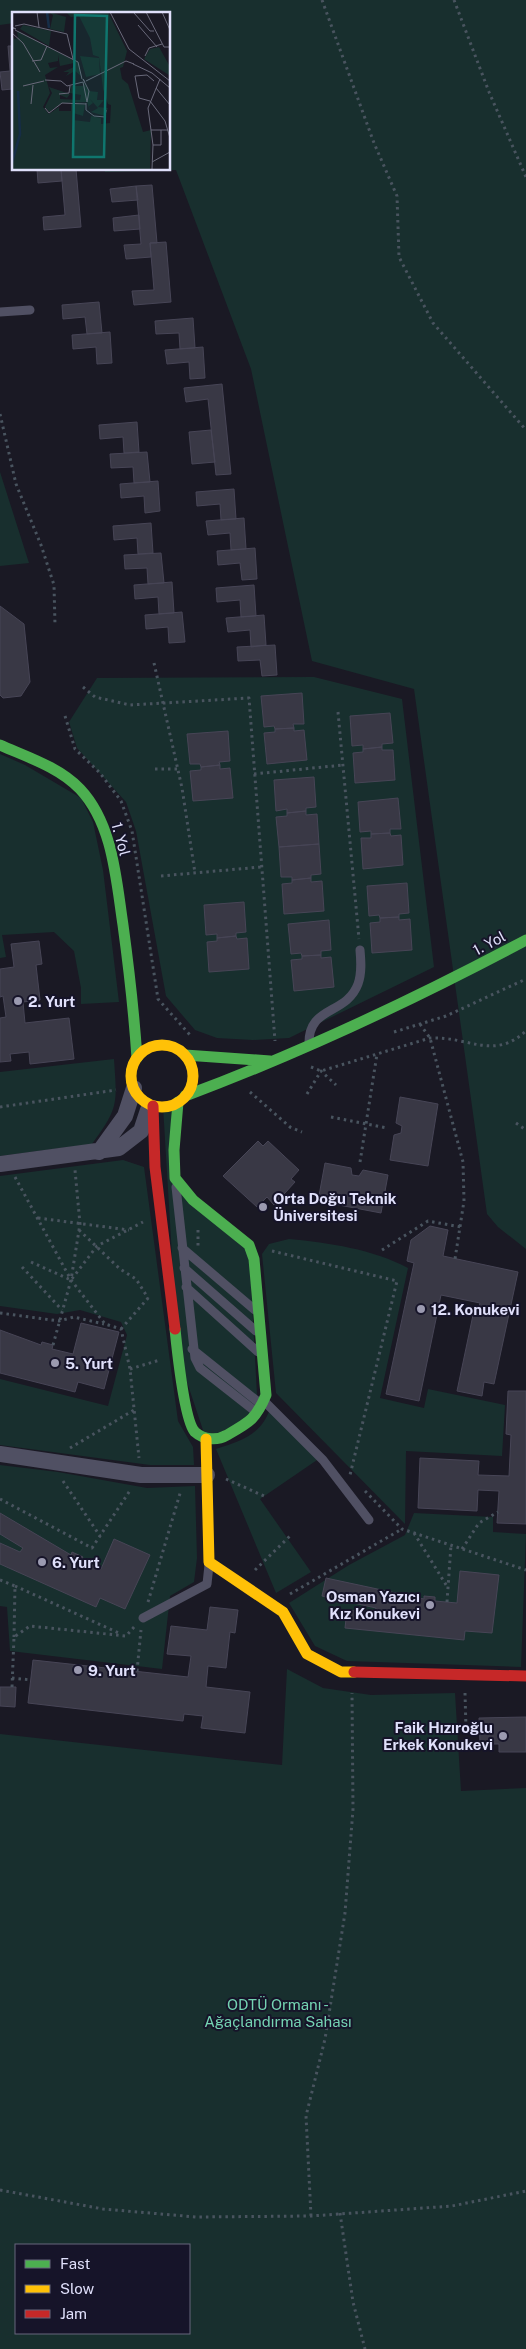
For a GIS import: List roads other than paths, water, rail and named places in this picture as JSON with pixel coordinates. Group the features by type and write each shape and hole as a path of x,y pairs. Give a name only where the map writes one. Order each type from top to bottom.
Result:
{"street":[{"name":"1. Yol","path":"0,745 55,770 79,788 95,808 106,834 115,879 132,992 137,1058"},
{"name":"1. Yol","path":"182,1099 309,1046 460,975 526,940"},
{"path":"132,992 146,1015"},
{"path":"155,1030 164,1045"},
{"path":"152,1105 155,1167 178,1355 188,1416 194,1431 206,1438 222,1438 239,1430 261,1406 266,1395 254,1259 249,1245 202,1208 175,1178 174,1150 182,1099 193,1080 190,1062 185,1055 172,1046 164,1045 144,1051 137,1058 132,1073 134,1088 139,1096 152,1105 171,1105 182,1099"},
{"path":"185,1055 276,1061"},
{"path":"99,1152 125,1116 134,1088"},
{"path":"4,1164 119,1148 141,1131 152,1105"},
{"path":"206,1438 209,1562 283,1612 307,1654 342,1672 526,1676"},
{"path":"0,1454 140,1475 185,1475 207,1472"}],"lane":[{"path":"0,312 30,310"},
{"path":"309,1046 308,1034 313,1022 351,997 358,984 361,970 360,950"},
{"path":"175,1178 192,1349 200,1368 261,1406 322,1460 370,1520"},
{"path":"182,1248 258,1313"},
{"path":"184,1268 260,1334"},
{"path":"186,1287 262,1356"},
{"path":"143,1618 207,1584 209,1562"}],"place":[{"name":"2. Yurt","path":"18,1001"},
{"name":"Orta Doğu Teknik Üniversitesi","path":"263,1207"},
{"name":"12. Konukevi","path":"421,1309"},
{"name":"5. Yurt","path":"55,1363"},
{"name":"6. Yurt","path":"42,1562"},
{"name":"Osman Yazıcı Kız Konukevi","path":"430,1605"},
{"name":"9. Yurt","path":"78,1670"},
{"name":"Faik Hızıroğlu Erkek Konukevi","path":"503,1736"}],"park label":[{"name":"ODTÜ Ormanı - Ağaçlandırma Sahası","path":"278,2012"}]}
